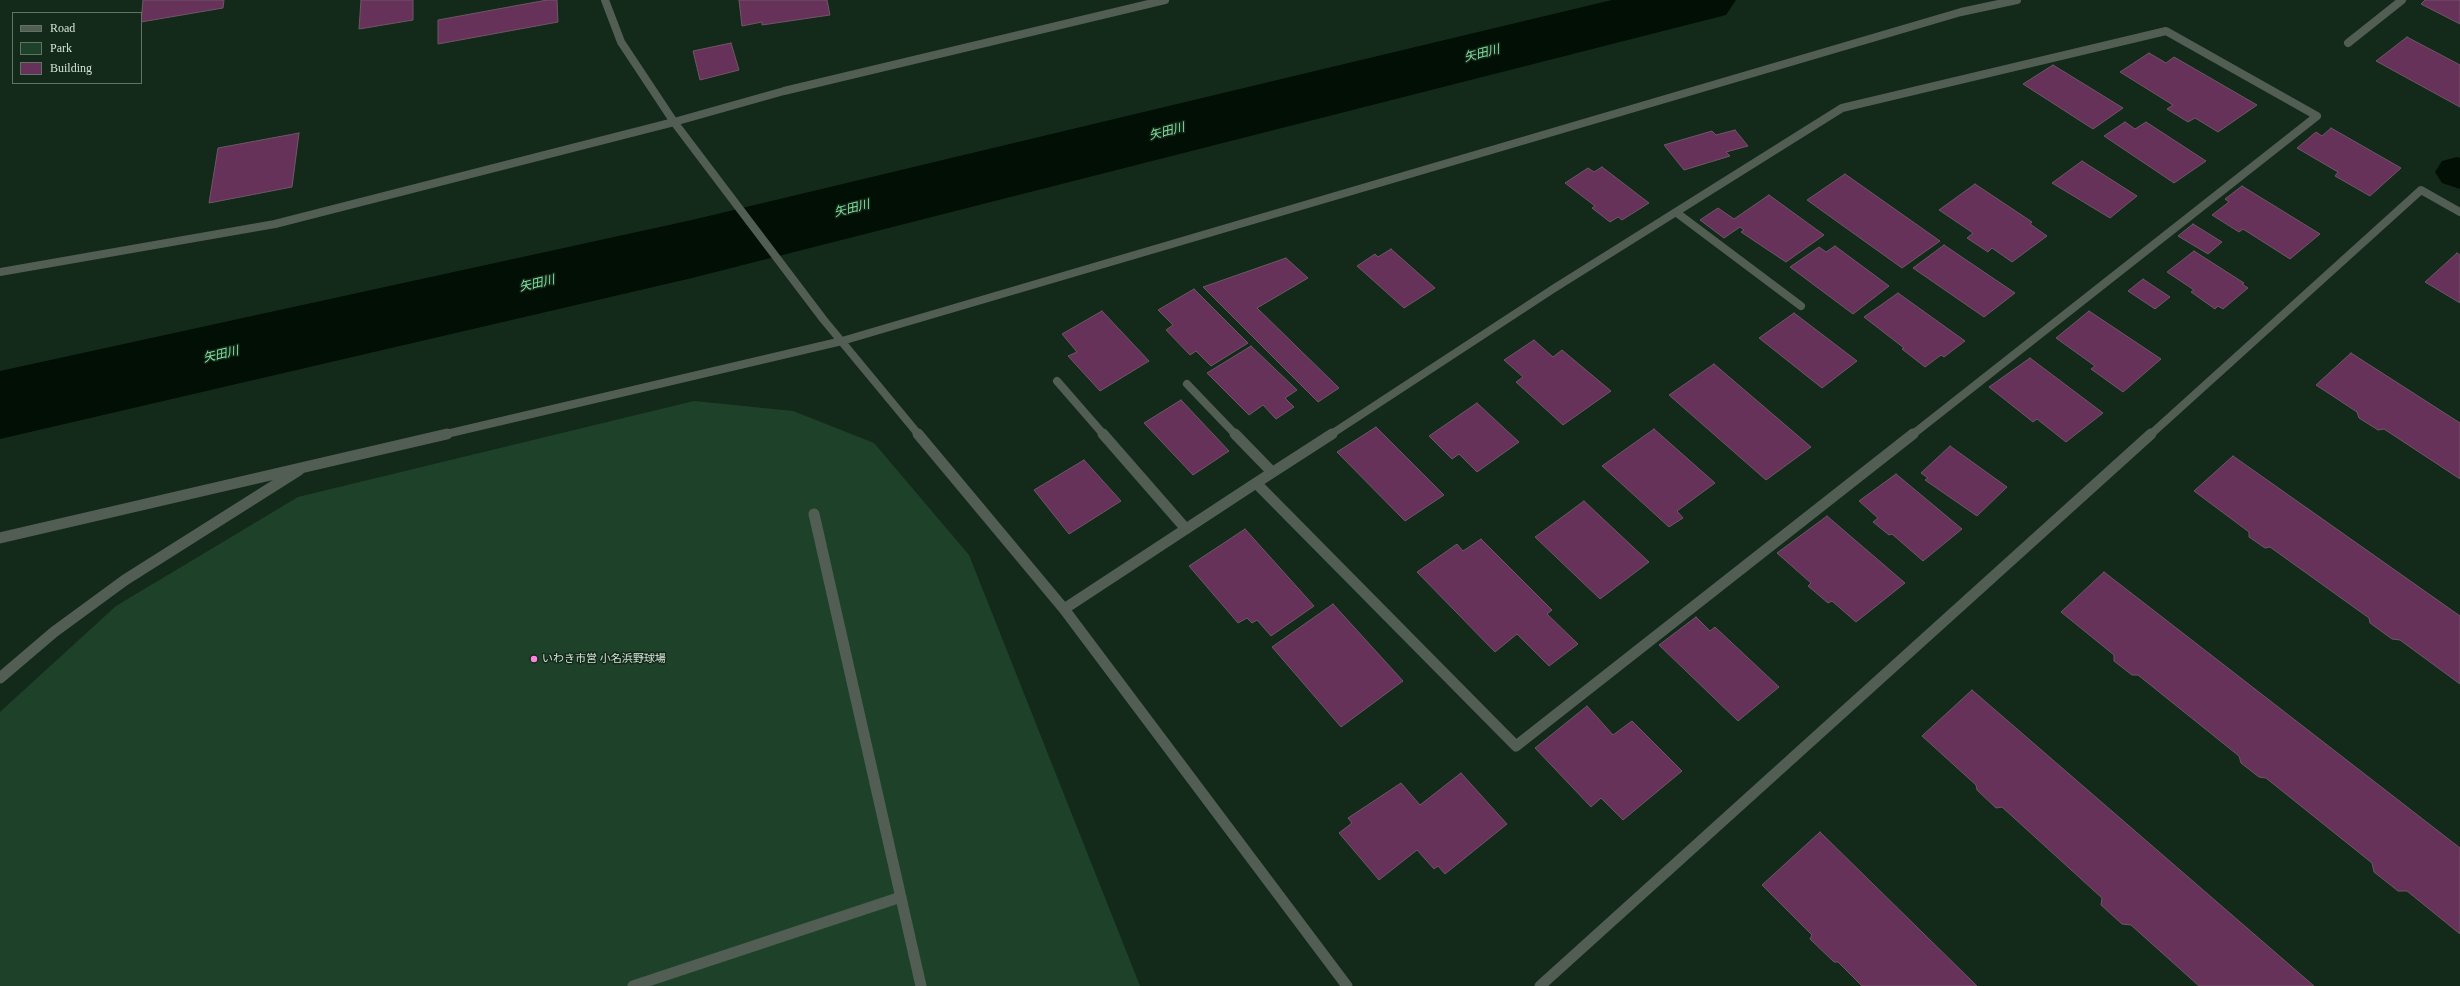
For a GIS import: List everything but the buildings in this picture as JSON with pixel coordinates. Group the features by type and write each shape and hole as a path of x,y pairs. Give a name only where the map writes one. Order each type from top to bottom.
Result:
{"street":[{"path":"604,0 621,42 674,122 823,319 1064,609 1347,986"},
{"path":"0,272 275,224 674,122 784,91 1165,0"},
{"path":"0,538 842,341 1961,12 2017,0"},
{"path":"2348,43 2402,0"},
{"path":"1064,609 1272,472 1553,289 1677,213 1842,108 2166,31 2317,116 1516,746 1256,483"},
{"path":"1540,986 2422,190 2460,212"},
{"path":"1677,213 1801,306"},
{"path":"1057,381 1186,529"},
{"path":"1187,384 1272,472"},
{"path":"0,678 54,632 125,580 304,467"},
{"path":"814,514 921,986"},
{"path":"633,986 901,898"}],"green space":[{"name":"いわき市営 小名浜野球場","path":"694,401 793,411 874,443 969,555 1140,986 0,986 0,712 116,606 298,497"}],"waterway":[{"name":"矢田川","path":"0,405 692,249 1702,0"}],"place":[{"name":"いわき市営 小名浜野球場","path":"534,659"}]}
